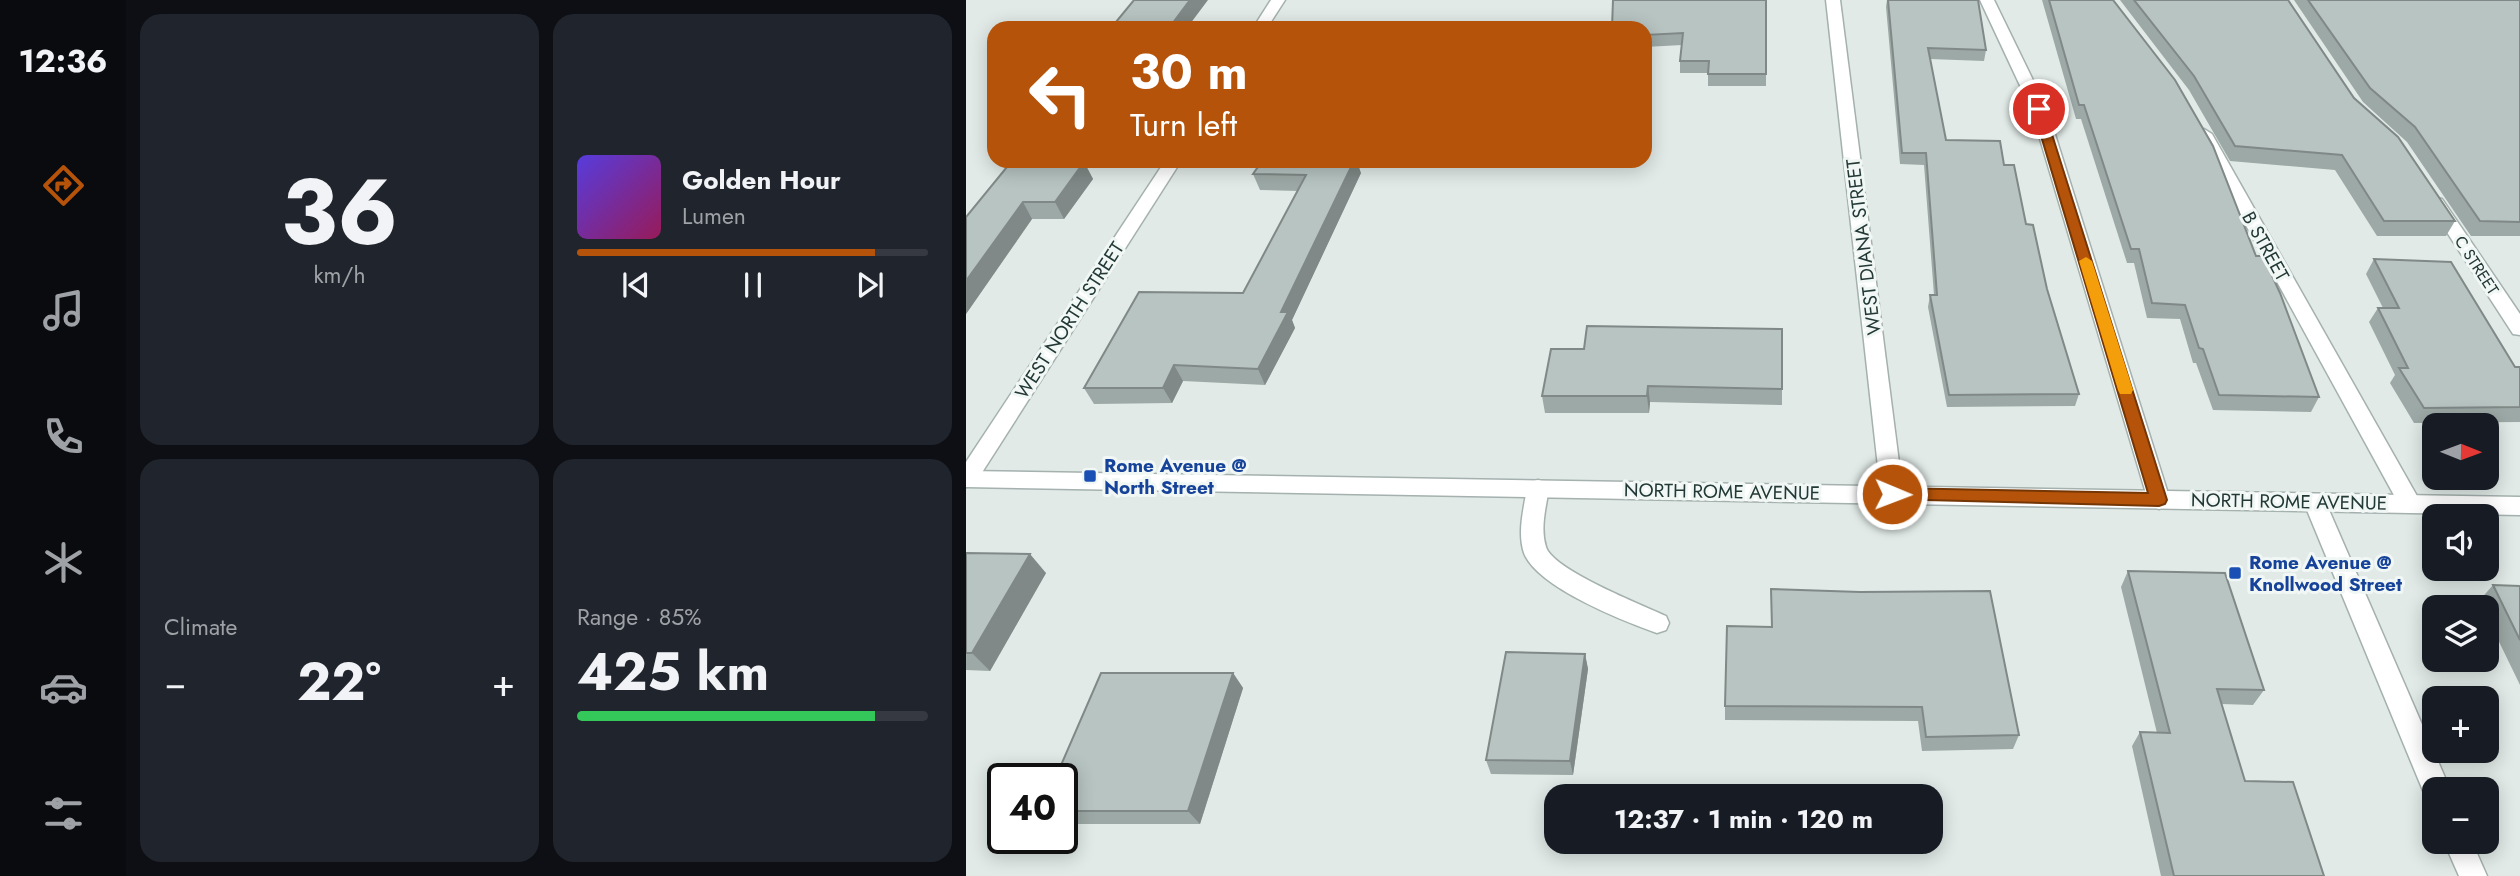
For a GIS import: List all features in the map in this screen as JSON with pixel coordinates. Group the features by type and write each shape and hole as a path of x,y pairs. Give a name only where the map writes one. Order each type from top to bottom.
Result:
{"street":[{"path":"1264,21 1278,0"},
{"name":"WEST DIANA STREET","path":"1833,0 1892,494"},
{"path":"1987,0 2039,109 2159,500"},
{"name":"B STREET","path":"2194,116 2409,502"},
{"name":"WEST NORTH STREET","path":"966,479 1167,168"},
{"name":"C STREET","path":"2429,192 2520,329"},
{"name":"NORTH ROME AVENUE","path":"966,479 2520,506"},
{"path":"1538,488 1532,535 1536,556 1558,576 1657,623"},
{"path":"2315,503 2431,777"},
{"path":"2463,854 2473,876"}],"building":[{"path":"1134,0 1190,0 1174,21 1117,21"},
{"path":"1613,0 1766,0 1766,74 1708,74 1709,61 1680,61 1683,33 1652,35 1652,21 1612,21"},
{"path":"1888,0 1978,0 1986,50 1928,48 1946,140 2000,141 2004,165 2014,165 2026,224 2033,225 2047,289 2079,394 1949,395 1930,295 1937,295 1926,153 1902,153"},
{"path":"2049,0 2113,0 2175,80 2213,146 2256,256 2263,256 2280,293 2319,397 2219,395 2185,305 2152,303 2139,249 2131,249 2084,105 2079,105"},
{"path":"2134,0 2288,0 2354,98 2398,137 2455,221 2384,221 2342,155 2235,146 2194,76"},
{"path":"2308,0 2520,0 2520,222 2480,221 2415,127 2370,88"},
{"path":"1006,168 1080,168 1055,202 1023,202 966,281 966,217"},
{"path":"1257,168 1351,168 1281,312 1288,312 1258,369 1174,365 1163,388 1084,388 1139,292 1243,293 1306,175 1253,174"},
{"path":"2374,259 2451,262 2515,367 2520,367 2520,407 2424,408 2399,368 2408,368 2378,308 2399,308"},
{"path":"1587,326 1782,329 1782,389 1648,386 1647,396 1542,396 1551,349 1584,349"},
{"path":"966,553 1030,554 972,653 966,653"},
{"path":"2128,571 2225,573 2264,690 2217,689 2245,781 2293,782 2324,876 2174,876 2140,732 2170,733"},
{"path":"2493,585 2520,586 2520,640 2499,595"},
{"path":"1771,589 1860,592 1990,591 2019,735 1926,737 1922,707 1725,706 1727,626 1772,627"},
{"path":"1506,652 1585,654 1570,761 1486,760"},
{"path":"1101,673 1233,673 1188,811 1078,811 1078,763 1062,763"}],"slow traffic":[{"path":"2086,261 2125,390"}],"place":[{"name":"Rome Avenue @ North Street","path":"1090,476"},
{"name":"Rome Avenue @ Knollwood Street","path":"2235,573"}],"route":[{"path":"1892,494 2159,500 2039,109"}]}
